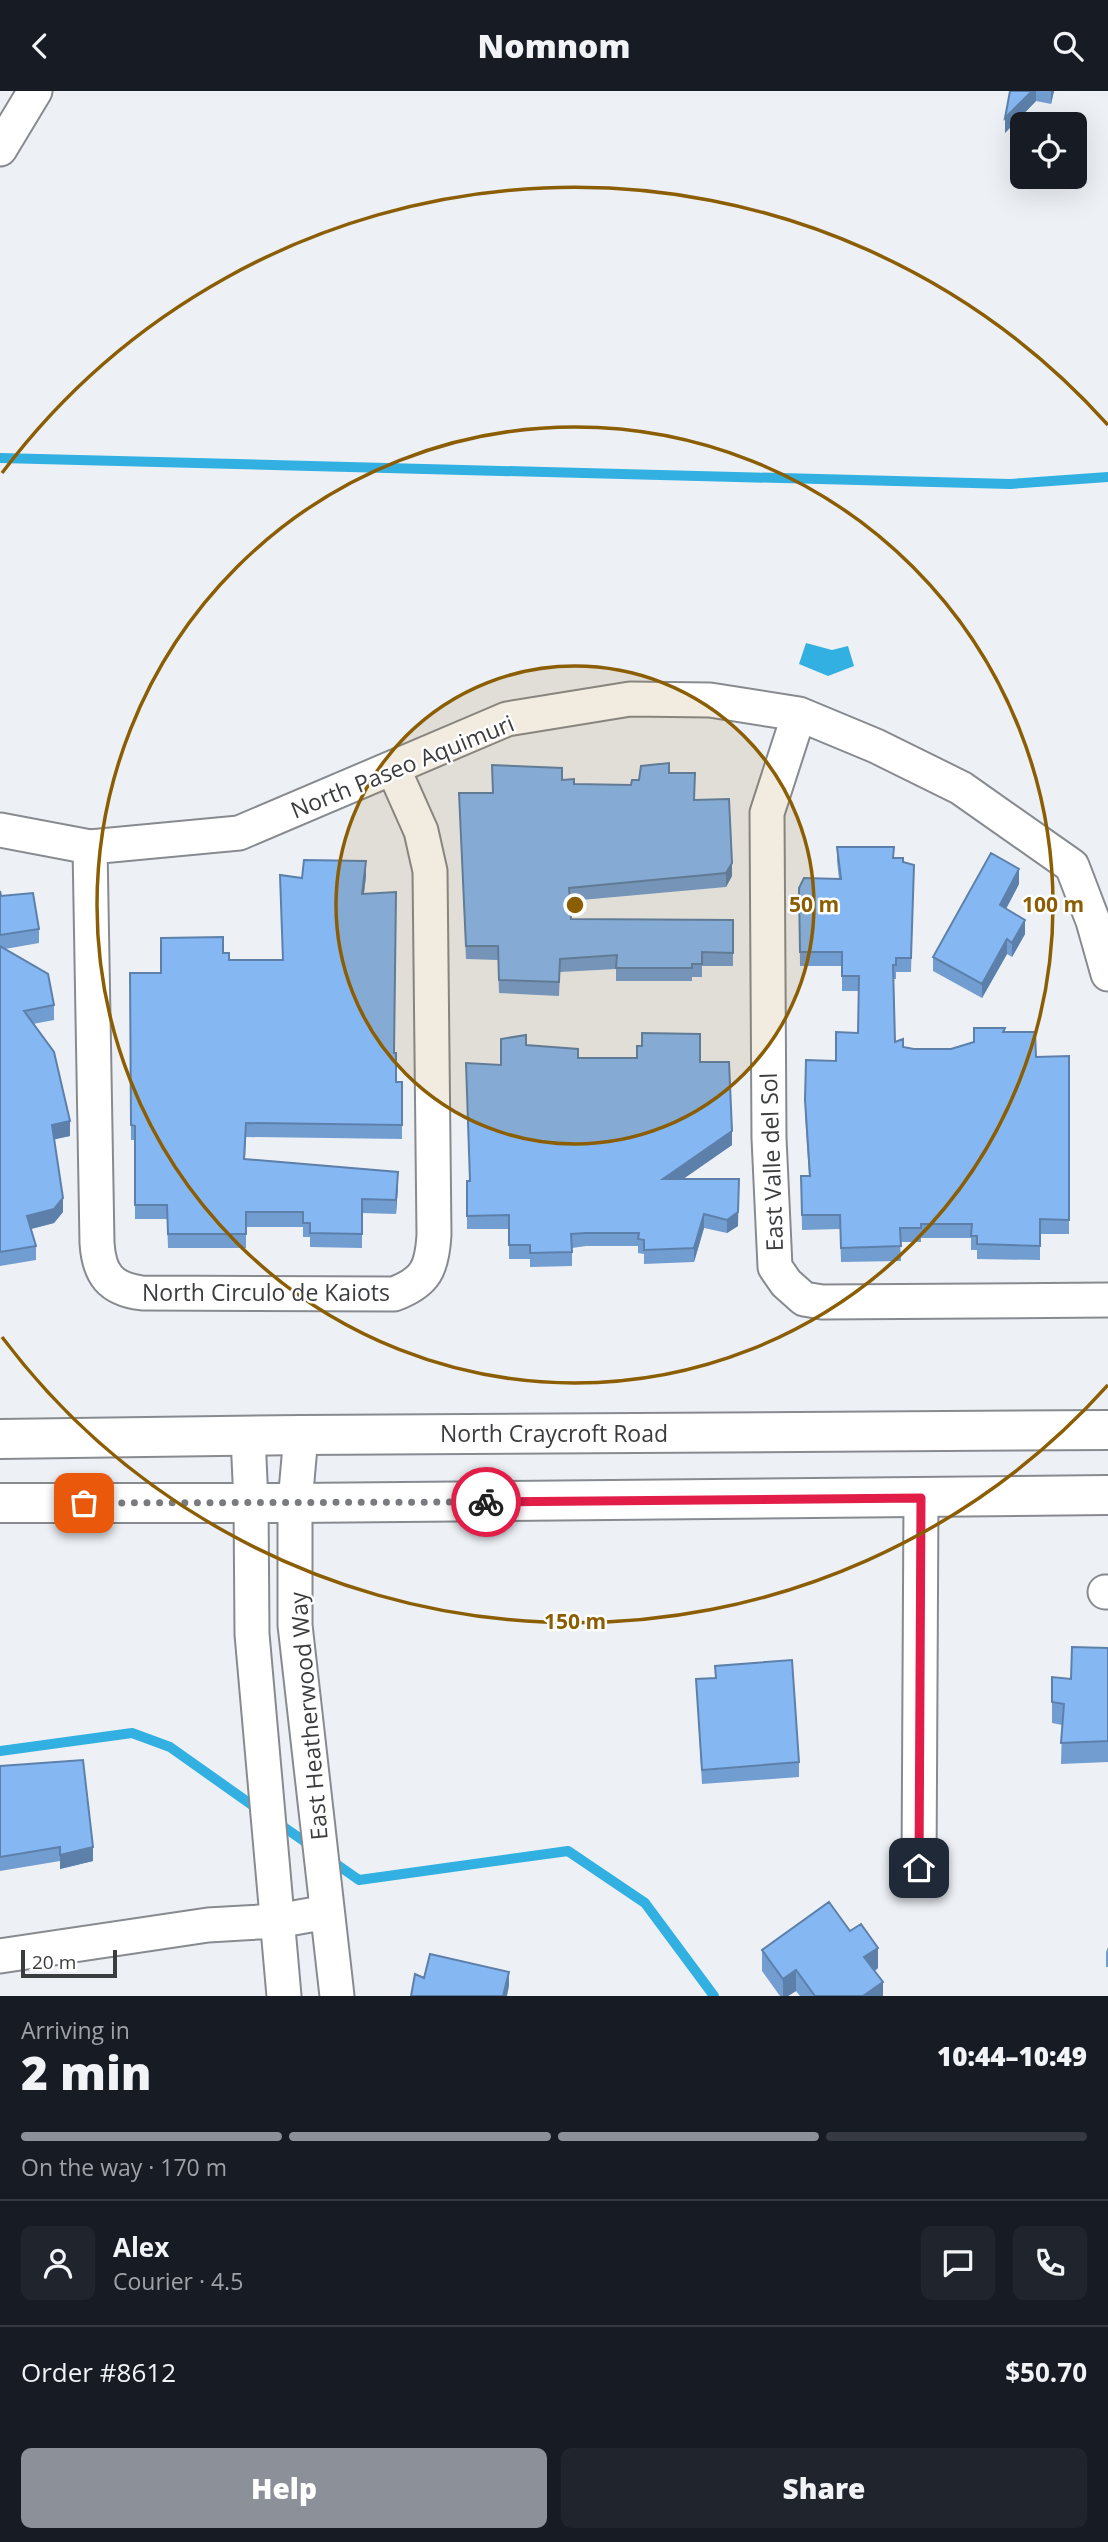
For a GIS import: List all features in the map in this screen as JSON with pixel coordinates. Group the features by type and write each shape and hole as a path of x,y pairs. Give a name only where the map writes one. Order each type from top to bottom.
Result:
{"main road":[{"name":"North Craycroft Road","path":"0,1439 1108,1430"},
{"path":"0,1503 295,1503 1108,1495"}],"street":[{"path":"0,149 36,91"},
{"name":"North Paseo Aquimuri","path":"0,830 90,847 239,833 507,719 630,699 710,699 799,714 876,746 961,788 1072,866 1093,921 1108,974"},
{"name":"East Valle del Sol","path":"799,714 767,813 769,1137 775,1267 786,1283 804,1299 822,1302 1108,1300"},
{"name":"North Circulo de Kaiots","path":"90,847 97,1243 98,1261 108,1278 127,1291 142,1293 394,1294 410,1288 426,1273 432,1260 434,1221 430,871 421,831 393,768"},
{"name":"East Heatherwood Way","path":"301,1435 295,1503 295,1625 337,1996"},
{"name":"East Heatherwood Way","path":"248,1436 252,1635 284,1996"},
{"path":"919,1868 921,1498"},
{"path":"0,1956 208,1925 277,1921 327,1912"}],"water":[{"path":"806,643 832,650 848,646 854,666 828,676 799,664"}],"building":[{"path":"1010,91 1032,91 1010,112 1005,118"},
{"path":"669,763 669,773 695,773 694,800 729,799 732,863 726,873 569,888 571,919 733,920 733,953 702,952 702,964 692,964 692,968 616,968 617,955 560,959 559,982 499,980 498,946 466,946 459,793 493,793 492,765 562,768 562,780 574,779 574,784 631,785 632,780 639,780 641,766"},
{"path":"837,847 894,847 893,858 903,858 903,862 914,865 911,958 896,958 896,965 893,965 895,1042 903,1039 903,1047 914,1049 951,1049 974,1042 974,1028 1005,1028 1003,1032 1035,1032 1036,1057 1069,1056 1069,1220 1040,1219 1040,1246 977,1244 977,1236 971,1236 972,1224 921,1224 921,1228 900,1228 901,1246 841,1248 840,1215 802,1215 801,1176 810,1176 805,1100 806,1060 836,1061 836,1032 858,1033 859,976 842,976 842,952 800,952 799,888 804,878 841,879"},
{"path":"991,853 1019,869 1000,905 1025,920 1012,943 1007,939 982,984 933,957"},
{"path":"304,860 366,861 362,894 396,892 394,1053 396,1082 402,1082 402,1125 246,1123 244,1159 398,1172 396,1200 362,1199 362,1234 310,1233 310,1223 303,1223 303,1212 246,1212 246,1234 168,1234 167,1205 135,1205 135,1126 131,1125 130,973 161,973 161,938 223,937 223,953 229,953 229,960 283,960 280,875 302,878"},
{"path":"0,891 1,896 33,893 39,929 0,935"},
{"path":"0,946 48,974 54,1005 24,1011 54,1052 70,1121 52,1125 63,1198 54,1209 27,1216 36,1246 0,1252"},
{"path":"642,1033 700,1034 700,1062 729,1062 732,1131 663,1179 739,1179 738,1212 727,1220 704,1214 694,1248 644,1250 644,1240 638,1239 639,1233 586,1233 571,1234 572,1252 530,1253 530,1245 509,1245 509,1215 467,1216 467,1181 470,1181 466,1063 501,1065 501,1039 526,1035 526,1045 578,1049 578,1058 637,1058 637,1046 642,1046"},
{"path":"1072,1647 1108,1648 1108,1741 1061,1743 1064,1704 1052,1702 1052,1677 1071,1679"},
{"path":"792,1660 799,1762 702,1770 696,1679 716,1678 715,1666"},
{"path":"83,1760 93,1847 60,1855 60,1847 0,1857 0,1766"},
{"path":"829,1902 850,1931 861,1924 878,1948 864,1957 883,1982 863,1996 815,1996 796,1970 783,1979 762,1950"},
{"path":"430,1954 509,1972 503,1996 411,1996 415,1974 424,1978"}],"waterway":[{"path":"0,458 1010,484 1108,477"},
{"path":"0,1751 132,1733 170,1747 259,1810"},
{"path":"278,1823 311,1846"},
{"path":"329,1859 359,1880 568,1851 645,1903 714,1996"}],"way so far":[{"path":"84,1503 486,1502"}],"route":[{"path":"486,1502 921,1498 919,1868"}]}
